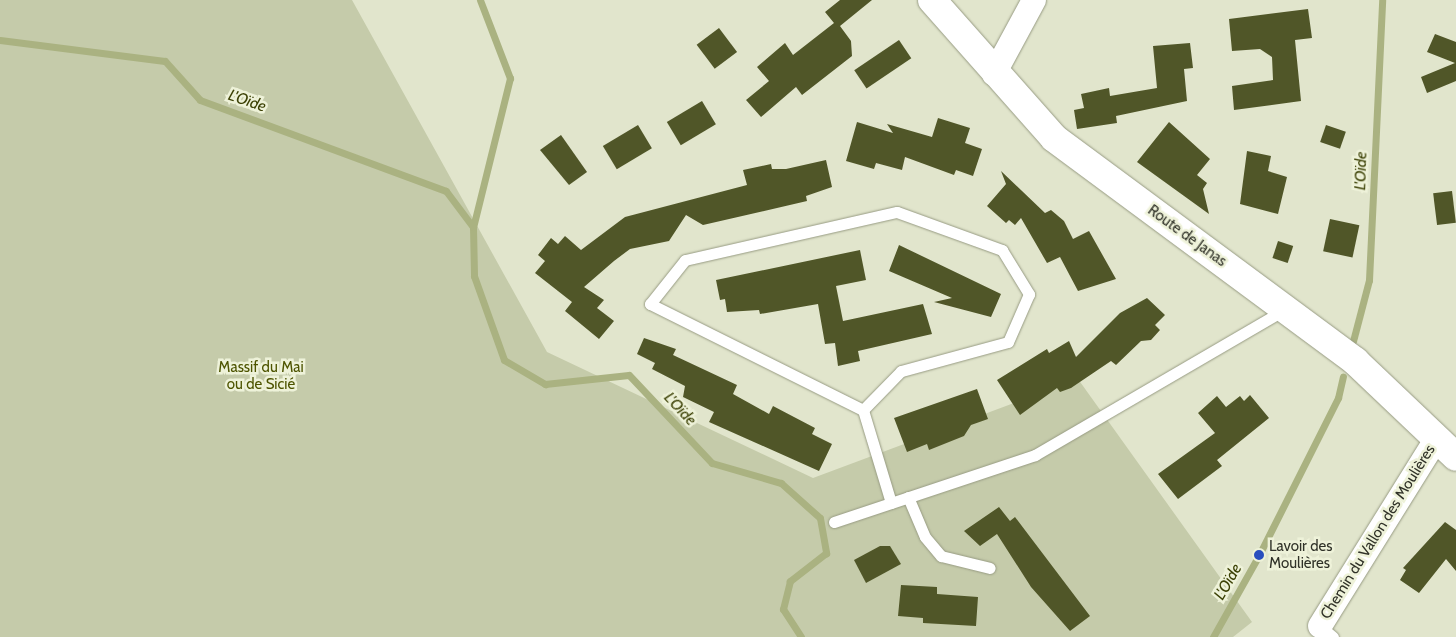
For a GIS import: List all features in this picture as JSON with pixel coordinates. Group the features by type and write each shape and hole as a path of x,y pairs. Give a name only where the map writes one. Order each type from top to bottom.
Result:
{"street":[{"name":"Route de Janas","path":"932,0 994,74 1054,138 1287,308 1355,361 1456,458"},
{"path":"994,74 1034,0"},
{"name":"Chemin du Vallon des Moulières","path":"1326,632 1437,438"}],"lane":[{"path":"863,410 901,371 1008,342 1029,294 1002,250 897,212 685,260 650,304 863,410 891,503"},
{"path":"834,522 1035,455 1287,308"},
{"path":"908,497 924,537 940,556 990,568"}],"green space":[{"name":"Massif du Mai ou de Sicié","path":"0,0 352,0 547,352 813,478 1078,379 1252,622 1233,637 0,637"}],"building":[{"path":"840,0 872,0 840,26 851,41 852,56 802,95 796,87 761,117 746,100 769,81 757,67 785,43 793,55 834,23 825,12"},
{"path":"1308,9 1312,38 1295,40 1301,101 1234,110 1232,86 1273,80 1272,57 1260,49 1232,51 1229,19"},
{"path":"719,28 737,52 715,69 697,45"},
{"path":"1435,34 1456,42 1456,81 1427,93 1421,77 1455,63 1427,52"},
{"path":"899,40 911,58 867,88 854,70"},
{"path":"1190,43 1193,68 1184,69 1187,101 1116,116 1117,123 1077,129 1074,110 1084,108 1081,94 1109,88 1110,96 1157,88 1153,46"},
{"path":"702,101 716,124 681,145 667,122"},
{"path":"938,118 970,128 965,143 982,149 973,176 956,170 954,175 905,157 902,170 876,163 874,169 846,161 857,122 893,133 887,124 932,137"},
{"path":"1169,122 1210,159 1197,175 1207,183 1203,189 1209,214 1137,162"},
{"path":"638,125 652,148 617,169 603,146"},
{"path":"1326,125 1346,132 1340,149 1320,142"},
{"path":"561,135 587,172 569,185 540,150"},
{"path":"1247,151 1271,156 1268,171 1287,177 1278,214 1240,204"},
{"path":"826,160 832,187 806,196 807,201 703,225 686,215 669,241 630,249 614,261 584,287 604,300 597,308 614,321 599,339 565,311 572,302 535,273 545,261 538,255 551,238 558,244 565,236 581,250 625,217 747,185 743,170 771,164 772,169 786,169"},
{"path":"1001,171 1045,213 1051,210 1064,221 1073,239 1089,231 1116,279 1078,291 1060,257 1047,263 1021,218 1015,225 1009,220 1006,223 987,206 1006,184"},
{"path":"1452,191 1456,223 1437,225 1433,193"},
{"path":"1330,219 1359,225 1352,258 1323,251"},
{"path":"1278,241 1293,246 1288,263 1272,258"},
{"path":"899,245 1001,294 991,317 934,302 952,298 889,271"},
{"path":"860,250 866,280 836,286 843,321 923,304 932,334 858,351 860,361 838,366 835,343 825,344 818,304 760,314 759,310 727,312 725,299 720,300 716,280"},
{"path":"1147,298 1165,315 1155,325 1160,330 1151,340 1141,341 1116,365 1111,361 1071,388 1060,392 1057,388 1020,415 997,380 1047,349 1049,353 1069,341 1076,357 1120,313"},
{"path":"644,338 676,349 673,355 737,385 733,394 769,414 773,406 815,428 812,434 832,444 819,471 709,422 714,412 683,397 685,386 652,369 655,363 637,354"},
{"path":"977,389 988,419 971,425 964,436 929,450 927,444 907,452 894,418"},
{"path":"1250,395 1269,418 1217,460 1222,466 1178,499 1158,474 1215,433 1198,413 1217,396 1226,407 1240,396 1244,401"},
{"path":"999,507 1010,521 1015,517 1090,616 1070,631 1031,587 997,534 980,546 964,531"},
{"path":"1445,522 1456,530 1456,571 1446,559 1419,593 1400,580 1406,570 1403,568"},
{"path":"880,546 890,546 901,564 866,583 854,560"},
{"path":"901,585 937,587 937,594 978,597 976,626 923,623 923,618 898,616"}],"waterway":[{"name":"L'Oïde","path":"480,0 510,78 473,227 474,276 504,360 545,384 629,375 712,463 781,483 820,518 826,553 790,581 783,609 801,637"},
{"name":"L'Oïde","path":"1353,341 1369,280 1382,0"},
{"name":"L'Oïde","path":"0,40 165,61 200,100 446,191 473,227"},
{"name":"L'Oïde","path":"1213,637 1259,555 1338,398 1343,377"}],"place":[{"name":"Lavoir des Moulières","path":"1259,555"}]}
